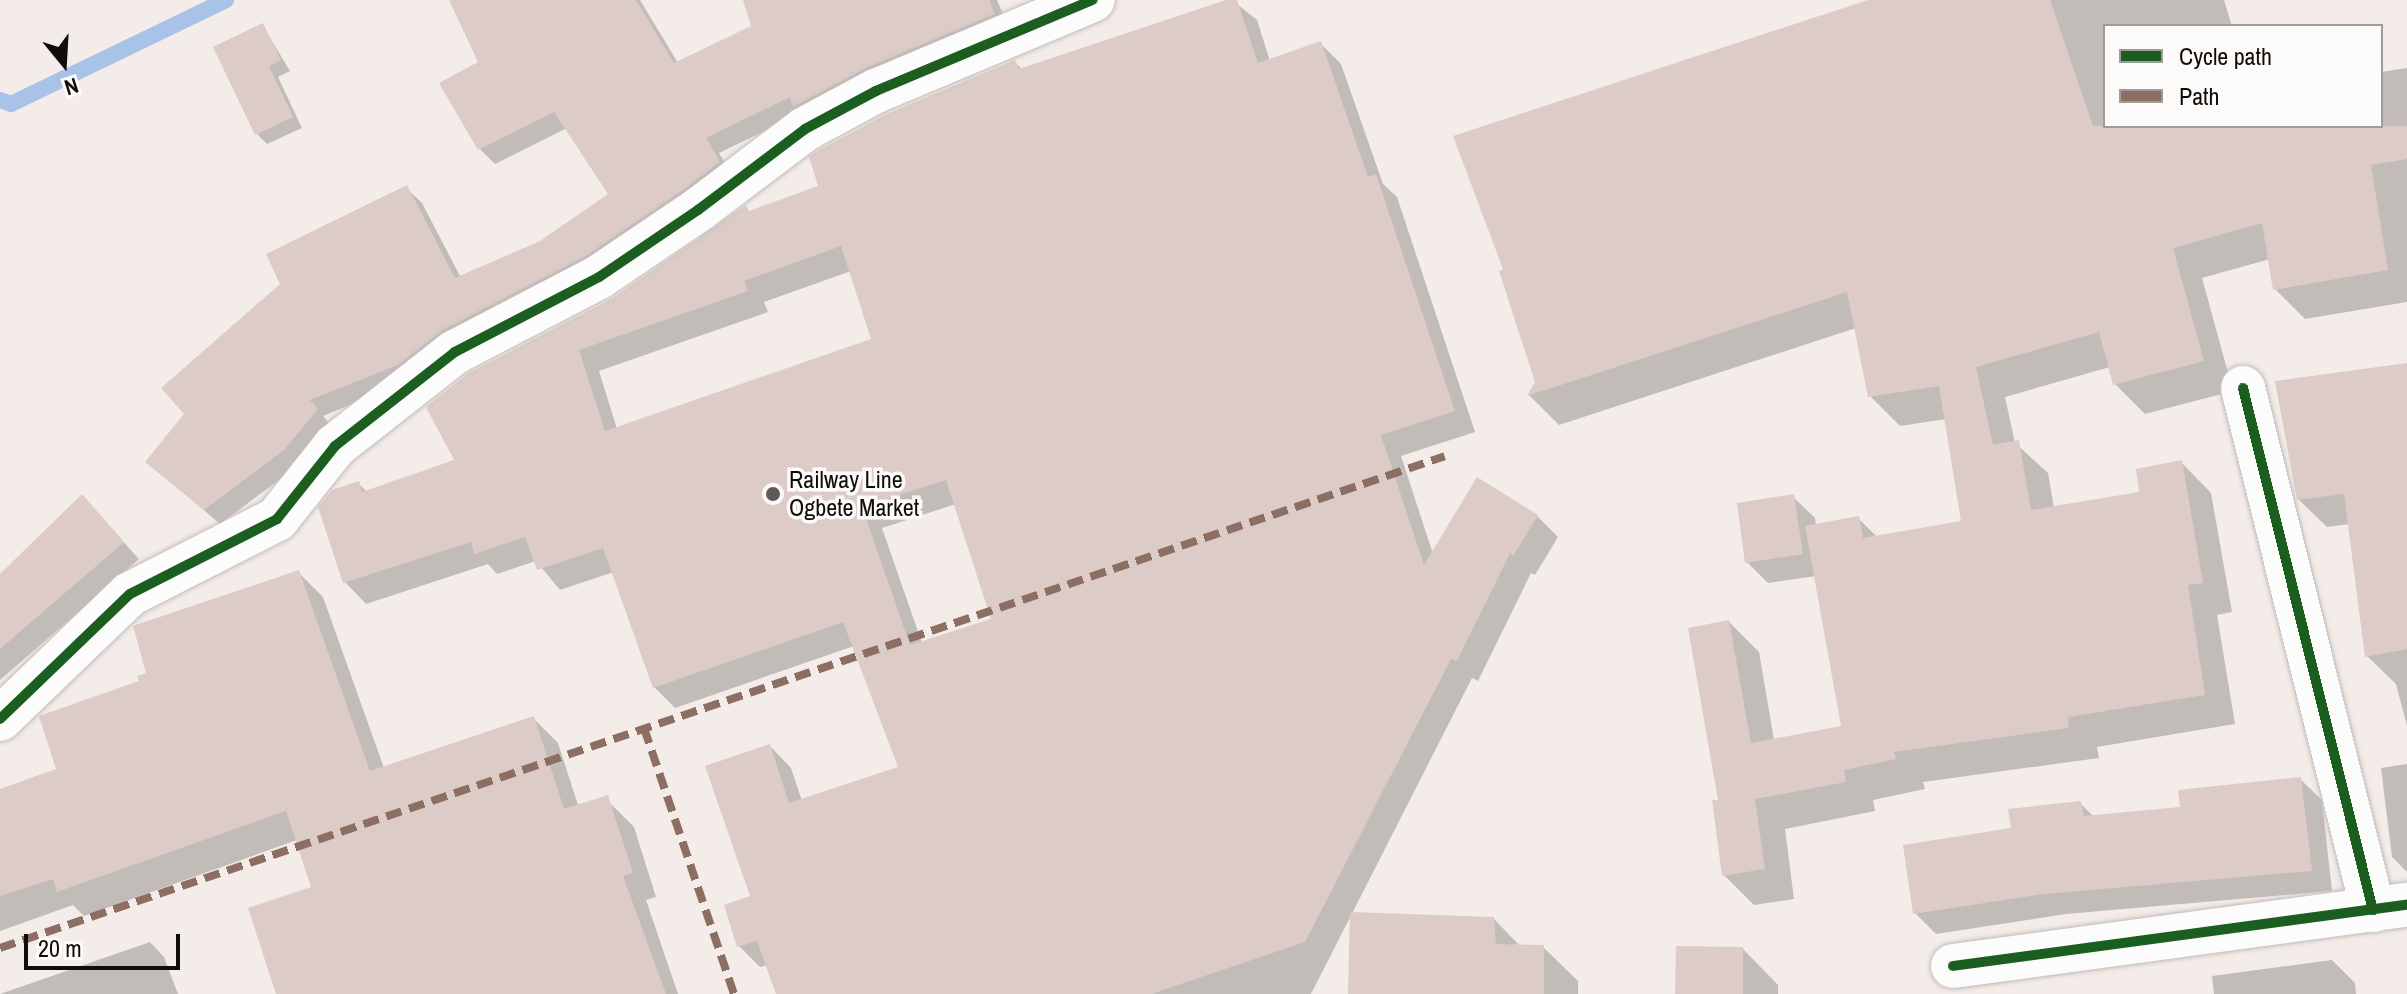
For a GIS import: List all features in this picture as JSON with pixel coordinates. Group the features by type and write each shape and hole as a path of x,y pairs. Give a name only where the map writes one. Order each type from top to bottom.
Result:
{"street":[{"path":"0,719 130,594 277,519 335,446 455,352 599,277 698,210 805,129 876,91 1093,0"},
{"path":"1953,966 2390,908 2243,388"}],"building":[{"path":"449,0 636,0 674,63 751,26 743,0 989,0 995,14 866,68 793,107 790,97 706,138 720,162 683,190 586,256 443,330 398,365 310,400 318,409 284,450 204,510 145,462 184,414 161,388 280,284 266,254 407,185 455,278 540,241 608,194 554,112 478,150 439,83 478,62"},
{"path":"1226,0 1237,0 1258,63 1321,41 1368,177 1376,174 1455,411 1381,435 1424,565 1477,477 1538,515 1513,556 1510,553 1457,661 1451,659 1305,942 1151,994 776,994 757,941 737,947 724,905 750,896 705,766 770,744 789,803 898,767 843,622 653,688 603,548 537,570 525,537 474,554 471,542 343,583 318,507 332,490 359,481 362,492 454,460 426,407 469,373 613,298 746,205 749,211 818,186 809,157 819,150 887,114 1015,60 1019,69","holes":["841,246 871,339 605,431 579,350 748,291 744,281","946,480 991,619 910,645 862,507"]},
{"path":"1868,0 2050,0 2093,126 2407,126 2407,159 2371,165 2388,270 2273,290 2262,223 2173,248 2204,361 2113,385 2099,332 1976,367 1993,445 2019,440 2031,510 2139,492 2136,469 2182,460 2203,583 2188,585 2205,695 2068,717 2069,728 1894,752 1896,759 1844,770 1846,782 1755,799 1765,869 1722,876 1712,800 1718,800 1688,628 1729,620 1751,743 1841,726 1805,526 1859,516 1863,538 1961,521 1939,386 1868,397 1847,292 1527,396 1535,382 1499,271 1503,269 1453,136"},
{"path":"263,23 281,60 269,66 293,117 255,135 213,47"},
{"path":"2407,363 2407,649 2365,657 2344,494 2297,500 2275,381"},
{"path":"82,494 124,542 0,649 0,574"},
{"path":"1794,494 1803,554 1745,563 1737,503"},
{"path":"299,570 370,771 534,716 564,809 608,795 633,873 623,876 666,994 276,994 248,908 311,887 286,811 57,892 53,879 0,896 0,789 56,769 39,716 139,681 137,676 146,673 133,626"},
{"path":"2301,777 2312,871 2044,894 1913,914 1903,845 2011,828 2008,809 2081,801 2084,816 2180,807 2178,790"},
{"path":"1350,912 1494,917 1496,944 1544,945 1544,994 1348,994"},
{"path":"1676,946 1743,947 1743,994 1675,994"}],"waterway":[{"path":"0,100 11,104 226,0"}],"marked path":[{"path":"0,948 1445,456"},
{"path":"644,728 734,994"}],"cycle path":[{"path":"0,719 130,594 277,519 335,446 455,352 599,277 698,210 805,129 876,91 1093,0"},
{"path":"2243,388 2373,910"},
{"path":"1953,966 2407,905"}],"place":[{"name":"Railway Line Ogbete Market","path":"773,494"}]}
